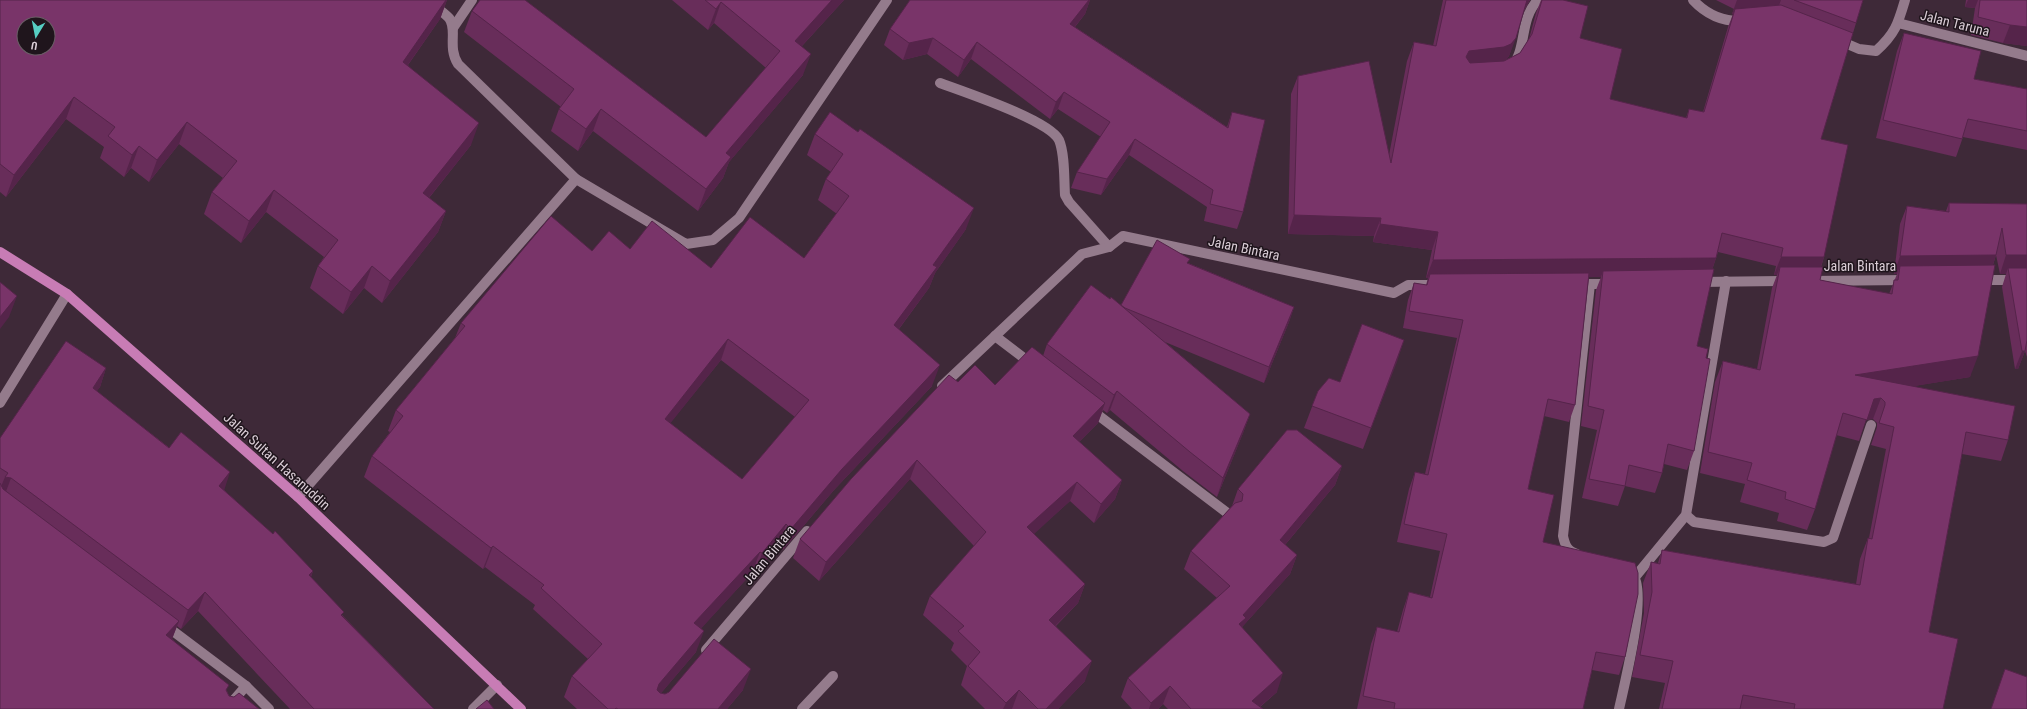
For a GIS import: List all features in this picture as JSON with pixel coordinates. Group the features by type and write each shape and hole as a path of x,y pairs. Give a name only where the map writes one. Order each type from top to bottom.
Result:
{"main road":[{"name":"Jalan Sultan Hasanuddin","path":"0,252 67,294 298,497 498,685 521,709"}],"street":[{"path":"426,0 450,19 453,28 453,56 458,64 576,179 686,244 713,240 739,218 887,0"},
{"path":"453,28 472,0"},
{"path":"1504,70 1514,63 1525,20 1530,8 1538,0"},
{"path":"1693,0 1711,15 1729,21 1753,18"},
{"name":"Jalan Taruna","path":"1905,0 1898,23 2027,56"},
{"path":"1831,38 1859,49 1876,51 1890,39 1898,23"},
{"path":"940,83 1015,112 1053,132 1061,146 1065,195 1069,202 1109,247"},
{"path":"298,497 576,179"},
{"name":"Jalan Bintara","path":"936,391 1082,254 1109,247 1122,236 1394,293 1408,285 1440,285"},
{"name":"Jalan Bintara","path":"1689,282 1916,280"},
{"path":"1972,280 2027,280"},
{"path":"1635,577 1686,515 1726,281"},
{"path":"1567,284 1621,284"},
{"path":"1585,557 1571,552 1565,545 1563,536 1590,284"},
{"path":"0,403 67,294"},
{"path":"995,336 1039,370"},
{"path":"1084,404 1230,516"},
{"path":"1686,515 1694,522 1824,542 1829,541 1833,538 1871,425"},
{"name":"Jalan Bintara","path":"702,655 813,524"},
{"path":"1619,709 1638,612 1638,589 1635,577 1627,570 1620,567"},
{"path":"156,618 246,686 269,709"},
{"path":"802,709 833,676"},
{"path":"473,709 498,685"},
{"path":"226,709 246,686"}],"building":[{"path":"0,0 446,0 403,62 479,123 423,193 446,211 390,281 372,266 351,292 318,266 338,240 274,190 249,221 212,192 237,161 187,122 157,160 139,146 132,155 108,136 115,127 74,97 14,175 0,164"},
{"path":"480,0 525,0 706,137 780,51 721,2 716,9 705,0 832,0 795,41 811,54 726,153 731,157 706,189 601,109 586,129 559,109 574,89 472,11"},
{"path":"910,0 1089,0 1070,24 1228,128 1232,112 1265,120 1243,212 1210,204 1213,190 1135,139 1107,179 1077,172 1110,122 1064,92 1056,102 977,42 964,60 933,38 909,43 890,29"},
{"path":"1446,0 1527,0 1516,38 1511,44 1504,47 1469,51 1466,57 1470,63 1504,61 1520,53 1532,34 1542,0 1563,0 1588,6 1580,38 1622,49 1610,99 1687,118 1689,109 1704,112 1735,9 1781,5 1853,33 1821,139 1848,145 1824,257 1781,257 1783,248 1722,233 1716,258 1433,260 1438,232 1380,224 1381,218 1294,215 1298,76 1369,61 1391,163 1414,42 1436,46"},
{"path":"1794,0 1863,0 1856,23"},
{"path":"1980,0 2027,0 2027,27 2010,25 1978,17"},
{"path":"1904,33 1981,51 1974,79 2027,89 2027,131 1968,119 1962,139 1883,120"},
{"path":"830,112 858,132 860,129 974,208 933,265 937,267 894,325 940,365 842,469 791,529 786,524 762,553 760,552 694,623 704,631 659,684 657,690 660,693 665,694 669,692 714,639 751,669 718,709 608,709 572,676 602,644 541,588 544,585 493,546 491,548 372,456 403,416 396,410 465,326 461,323 551,216 592,251 609,231 630,249 652,221 711,268 750,217 804,258 849,196 826,179 843,154 815,134","holes":["728,339 809,400 742,479 665,419"]},
{"path":"1949,203 2027,204 2027,255 2006,255 2002,228 1996,255 1900,256 1907,206 1949,212"},
{"path":"1157,240 1190,259 1187,263 1294,307 1269,367 1125,308 1121,305"},
{"path":"1995,265 1978,356 1855,375 2015,406 2008,440 1966,432 1929,632 1958,639 1943,709 1794,709 1795,704 1743,695 1740,709 1662,709 1673,661 1640,655 1652,592 1651,562 1660,564 1662,550 1860,585 1868,538 1872,539 1894,427 1879,423 1885,405 1885,402 1881,398 1874,399 1867,420 1843,413 1815,509 1785,499 1786,492 1747,480 1752,463 1708,452 1723,361 1760,370 1780,267 1823,267 1820,280 1892,294 1894,280 1898,280 1900,266"},
{"path":"2008,268 2027,268 2027,340 2025,351 2022,351"},
{"path":"1714,269 1697,346 1708,349 1706,358 1710,359 1694,451 1668,444 1662,473 1629,465 1625,486 1589,479 1604,410 1588,406 1603,271"},
{"path":"1589,273 1575,405 1548,399 1528,489 1554,495 1543,542 1635,563 1638,573 1638,594 1625,657 1596,652 1583,709 1394,709 1395,703 1363,696 1377,627 1399,632 1409,592 1432,598 1447,534 1404,524 1415,472 1428,475 1463,320 1409,311 1414,283 1427,285 1430,274"},
{"path":"0,282 17,296 0,317"},
{"path":"1091,285 1110,299 1111,297 1250,414 1223,478 1117,391 1114,395 1047,344"},
{"path":"1362,324 1404,340 1371,428 1312,406 1318,391 1329,378 1340,382"},
{"path":"66,341 106,368 93,388 169,448 181,432 230,472 219,486 273,534 275,531 313,571 309,575 344,612 341,615 434,709 314,709 205,592 188,610 11,478 5,477 8,473 0,468 0,438"},
{"path":"1032,347 1105,403 1073,436 1122,480 1101,504 1077,482 1027,527 1085,584 1049,620 1092,661 1046,709 1038,709 1019,690 1006,703 968,666 980,652 958,631 964,626 930,596 986,532 917,460 826,562 800,539 851,479 949,375 958,382 975,365 995,385"},
{"path":"1287,430 1297,430 1342,466 1280,540 1297,555 1243,615 1246,618 1239,624 1283,673 1252,701 1263,709 1191,709 1170,686 1151,703 1128,678 1230,586 1191,551 1235,503 1242,501 1243,494 1238,489"},
{"path":"0,483 3,489 179,621 166,635 229,685 226,690 229,696 234,697 239,693 259,709 0,709"},
{"path":"2005,669 2027,677 2027,709 1991,709"},
{"path":"487,700 494,709 476,709"}]}
